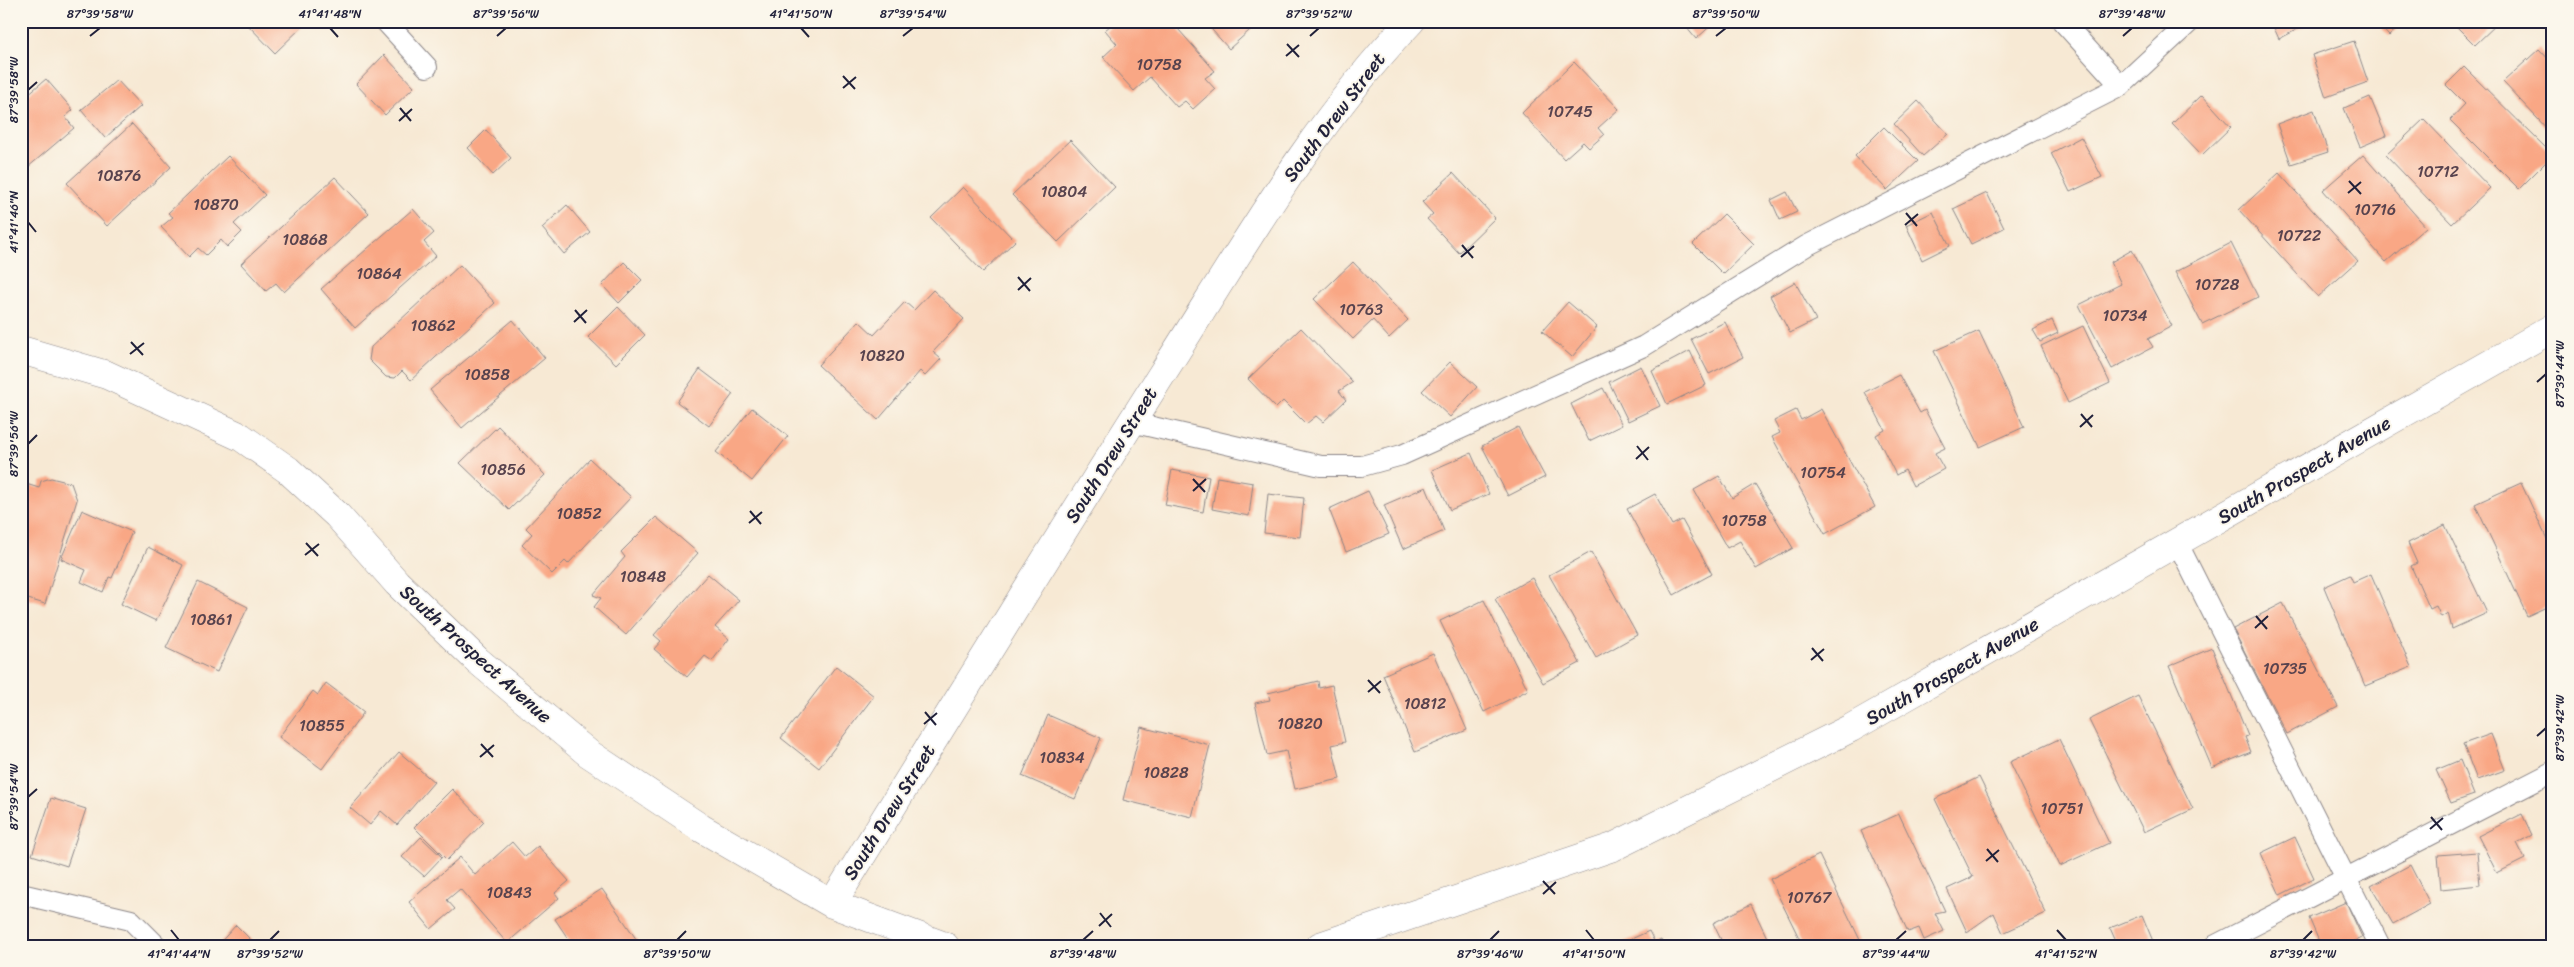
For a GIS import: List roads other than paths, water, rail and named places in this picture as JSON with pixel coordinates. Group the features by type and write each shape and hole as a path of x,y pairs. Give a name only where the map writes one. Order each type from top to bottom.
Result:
{"street":[{"name":"South Drew Street","path":"832,904 1131,422 1295,164 1390,43 1411,21"},
{"name":"South Prospect Avenue","path":"1320,946 1613,847 1851,728 2553,328"},
{"name":"South Prospect Avenue","path":"21,350 107,375 241,437 288,470 337,515 397,584 476,660 588,753 701,828 832,904 945,946"}],"lane":[{"path":"385,21 427,67"},
{"path":"2062,21 2120,86"},
{"path":"1131,422 1321,466 1362,466 1402,455 1644,346 1806,246 2120,86 2190,21"},
{"path":"2177,542 2380,946"},
{"path":"2214,946 2553,772"},
{"path":"21,894 131,920 157,946"}]}
